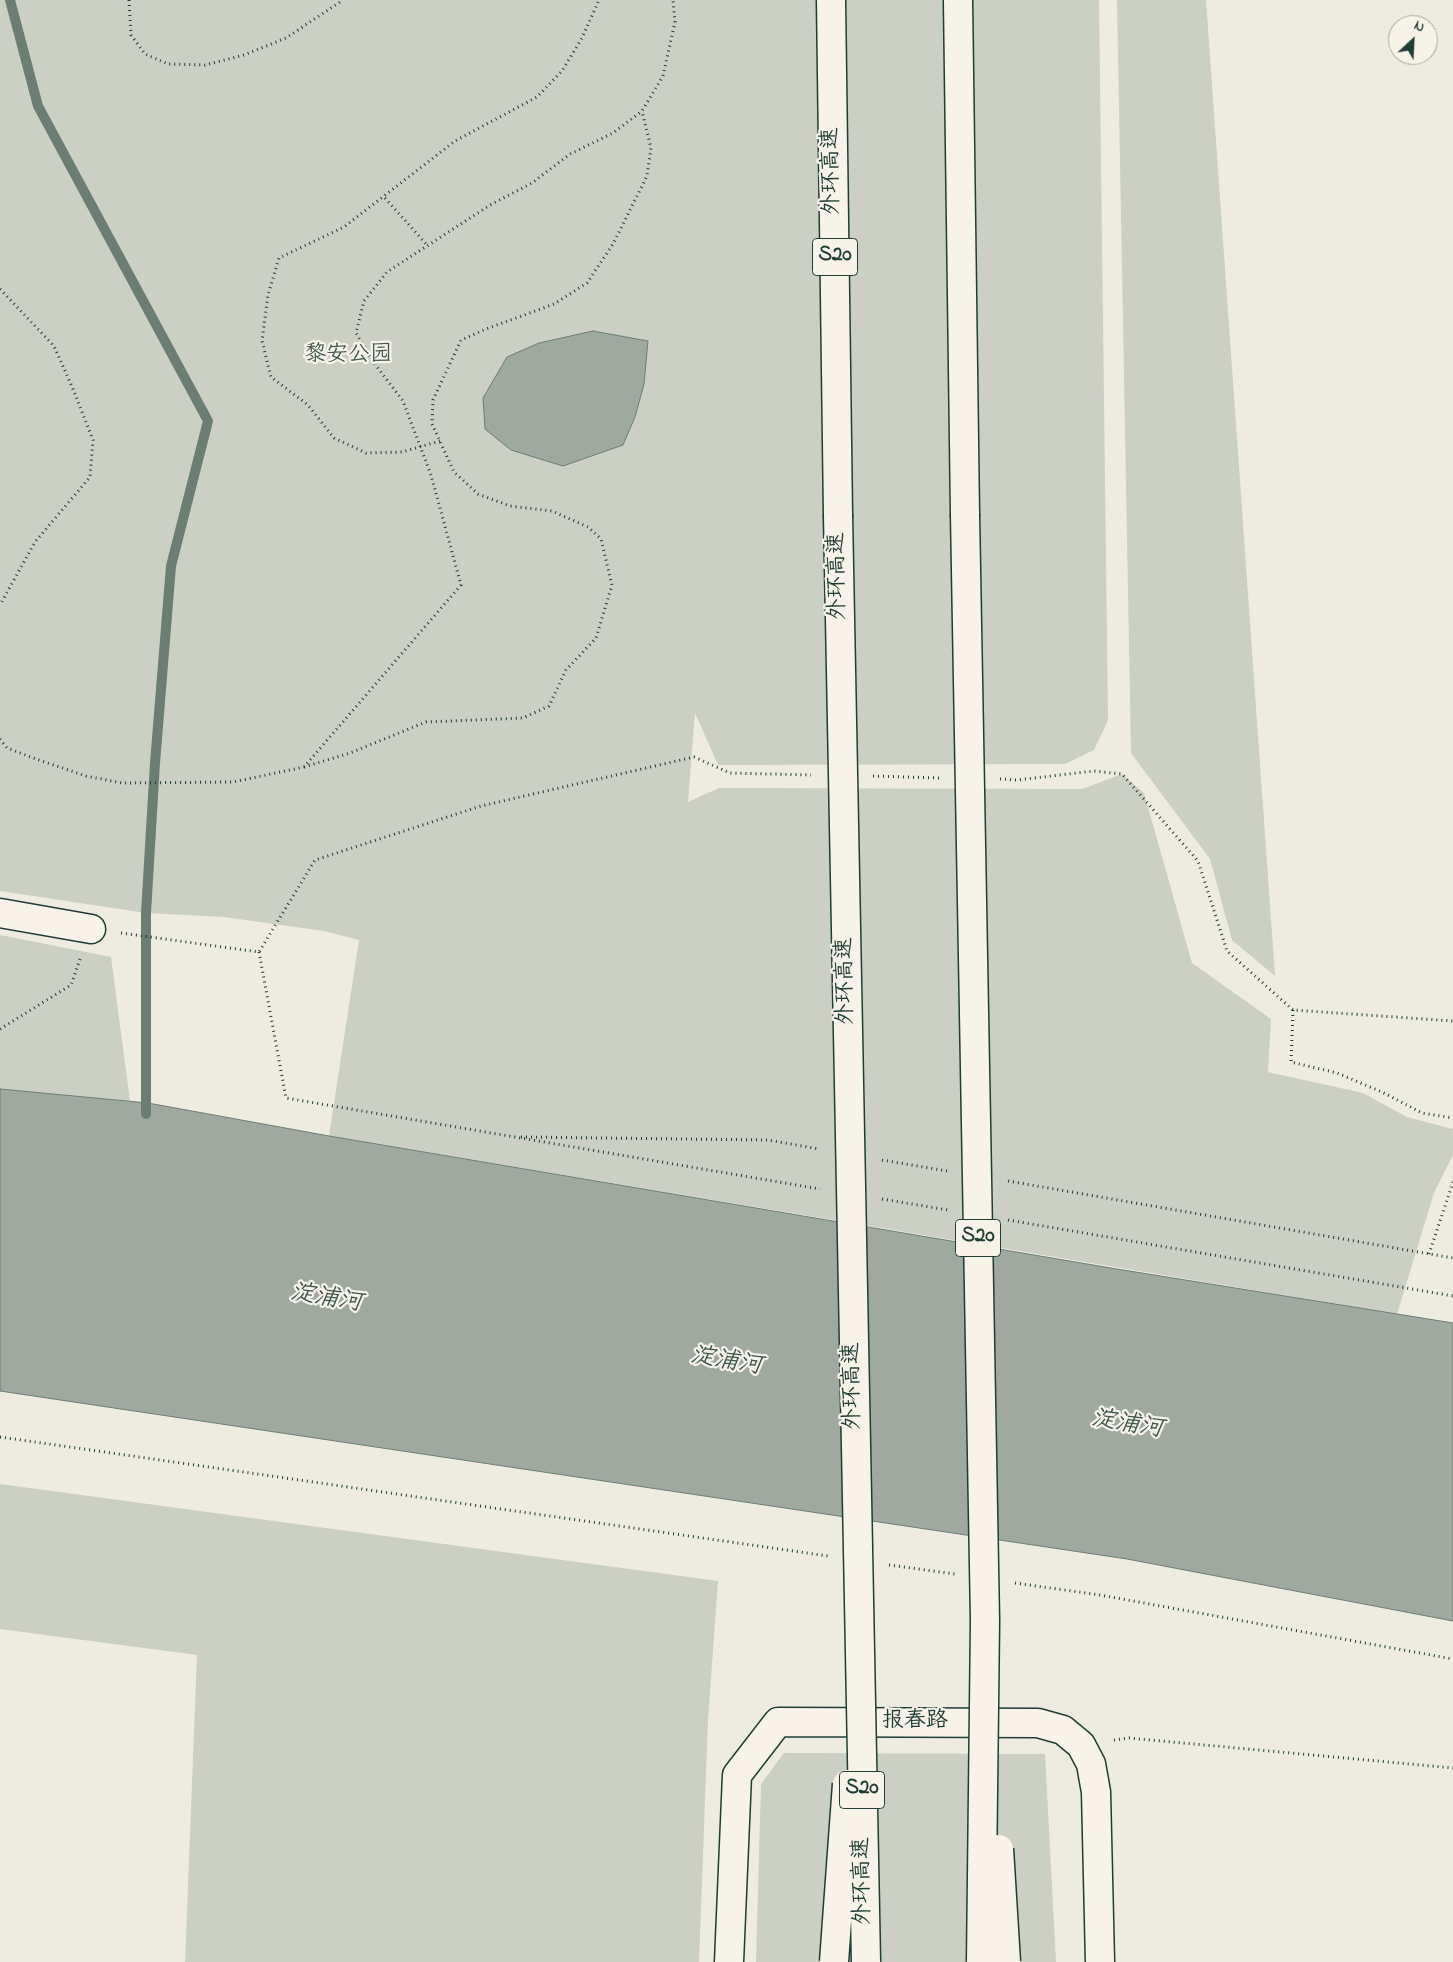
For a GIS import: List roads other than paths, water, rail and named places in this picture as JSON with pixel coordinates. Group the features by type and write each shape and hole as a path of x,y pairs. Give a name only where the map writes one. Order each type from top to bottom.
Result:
{"main road":[{"name":"外环高速","path":"831,0 838,515 866,1962"},
{"name":"S20","path":"958,0 965,514 985,1622 981,1962"},
{"path":"0,913 91,929"},
{"path":"834,1962 859,1618"},
{"path":"985,1622 1006,1962"},
{"name":"报春路","path":"729,1962 737,1775 778,1722 1038,1723 1063,1730 1081,1745 1091,1764 1096,1792 1100,1962"}],"water":[{"path":"593,331 648,341 644,384 635,417 623,445 563,466 511,450 485,429 483,398 507,357 539,343"},
{"name":"淀浦河","path":"0,1089 148,1103 329,1136 1117,1269 1453,1323 1453,1621 1127,1559 0,1391"}],"waterway":[{"path":"10,0 38,106 208,421 171,566 155,763 146,913 146,1114"}],"park label":[{"name":"黎安公园","path":"348,356"}]}
